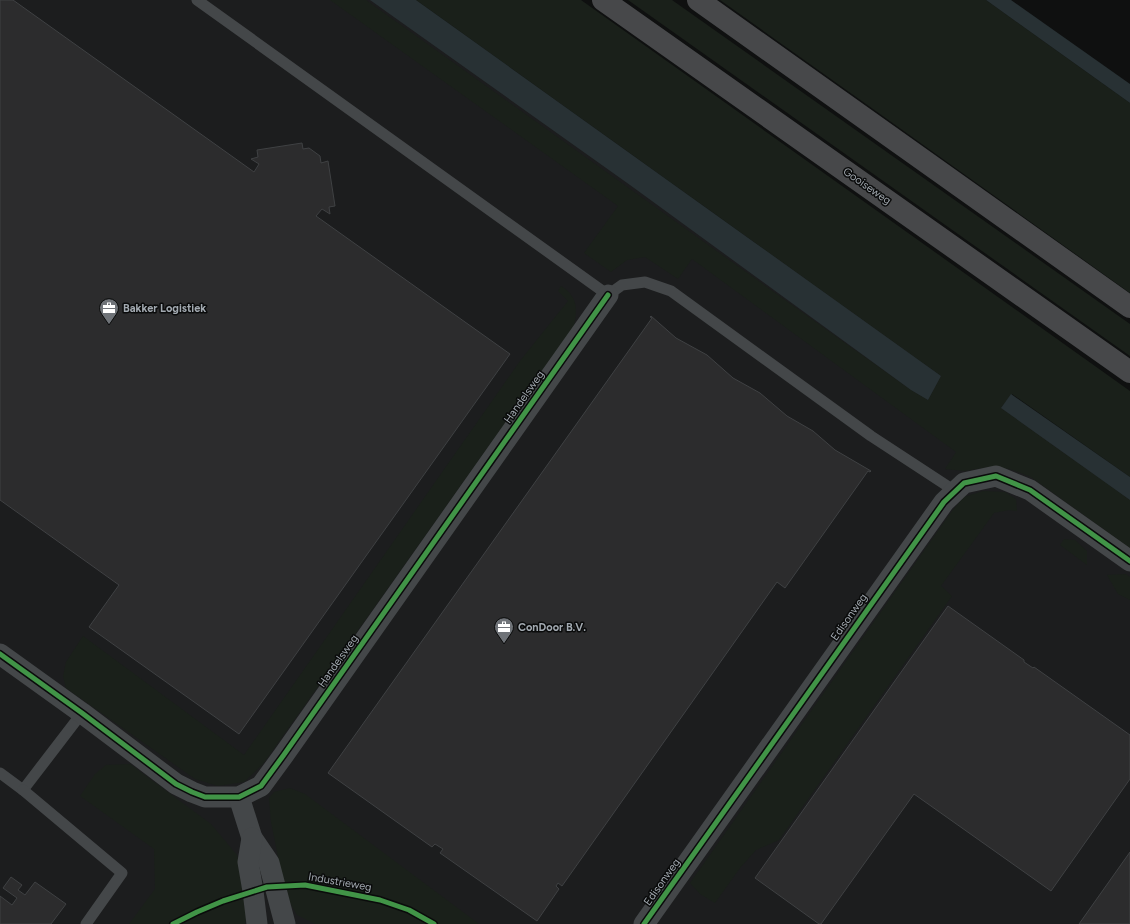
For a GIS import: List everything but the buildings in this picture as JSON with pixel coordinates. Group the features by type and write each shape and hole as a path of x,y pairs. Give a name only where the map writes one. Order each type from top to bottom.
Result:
{"highway":[{"name":"Gooiseweg","path":"603,0 1130,372"},
{"path":"698,0 1130,306"}],"street":[{"name":"Handelsweg","path":"0,654 82,713 176,784 205,797 239,797 261,786 608,295"},
{"name":"Edisonweg","path":"644,924 944,502 964,483 996,476 1030,490 1130,561"},
{"path":"239,797 252,838 269,863 285,924"},
{"path":"252,838 248,862 257,924"}],"lane":[{"path":"197,0 608,295 622,285 645,282 671,291 871,436 955,491"},
{"path":"23,790 82,713"},
{"path":"0,773 23,790 122,873 86,924"}],"shaded area":[{"path":"0,0 384,0 1130,489 1130,924 0,924"},
{"path":"330,0 366,0 911,390 928,400 941,376 416,0 581,0 1130,391 1130,477 1012,394 1001,408 1130,500 1130,548 1031,477 1010,469 988,467 965,471 945,469 956,452 692,259 678,279 645,257 627,260 611,272 584,253 618,206"},
{"path":"370,0 416,0 941,376 928,400 911,390 630,185"},
{"path":"628,0 672,0 1130,324 1130,356"},
{"path":"720,0 986,0 1130,103 1130,293 873,109"},
{"path":"986,0 1011,0 1130,84 1130,103"},
{"path":"561,286 569,292 575,302 576,314 574,326 263,764 244,782 218,786 195,779 66,688 63,676 66,662 83,636 244,755 520,361 568,301 558,291"},
{"path":"1011,394 1130,477 1130,500 1001,408"},
{"path":"983,491 1005,492 1016,499 1017,511 1009,510 994,513 941,586 952,596 779,840 756,850 740,868 715,903 700,894 690,883 952,511 964,497"},
{"path":"1064,539 1075,540 1087,551 1087,565 1060,545"},
{"path":"1126,574 1130,577 1130,600 1118,594 1107,575"},
{"path":"130,764 211,824 237,855 248,907 245,924 129,924 155,889 154,849 80,796 95,774 106,765"},
{"path":"290,788 305,794 479,924 315,924 297,915 286,896 271,822 269,798 274,792"}],"cycle path":[{"path":"0,654 82,713 176,784 205,797 239,797 261,786 608,295"},
{"path":"644,924 944,502 964,483 996,476 1030,490 1130,561"},
{"name":"Industrieweg","path":"173,924 223,901 267,887 305,885 380,900 409,910 434,924"}],"place":[{"name":"Bakker Logistiek","path":"109,325"},
{"name":"ConDoor B.V.","path":"504,644"}]}
